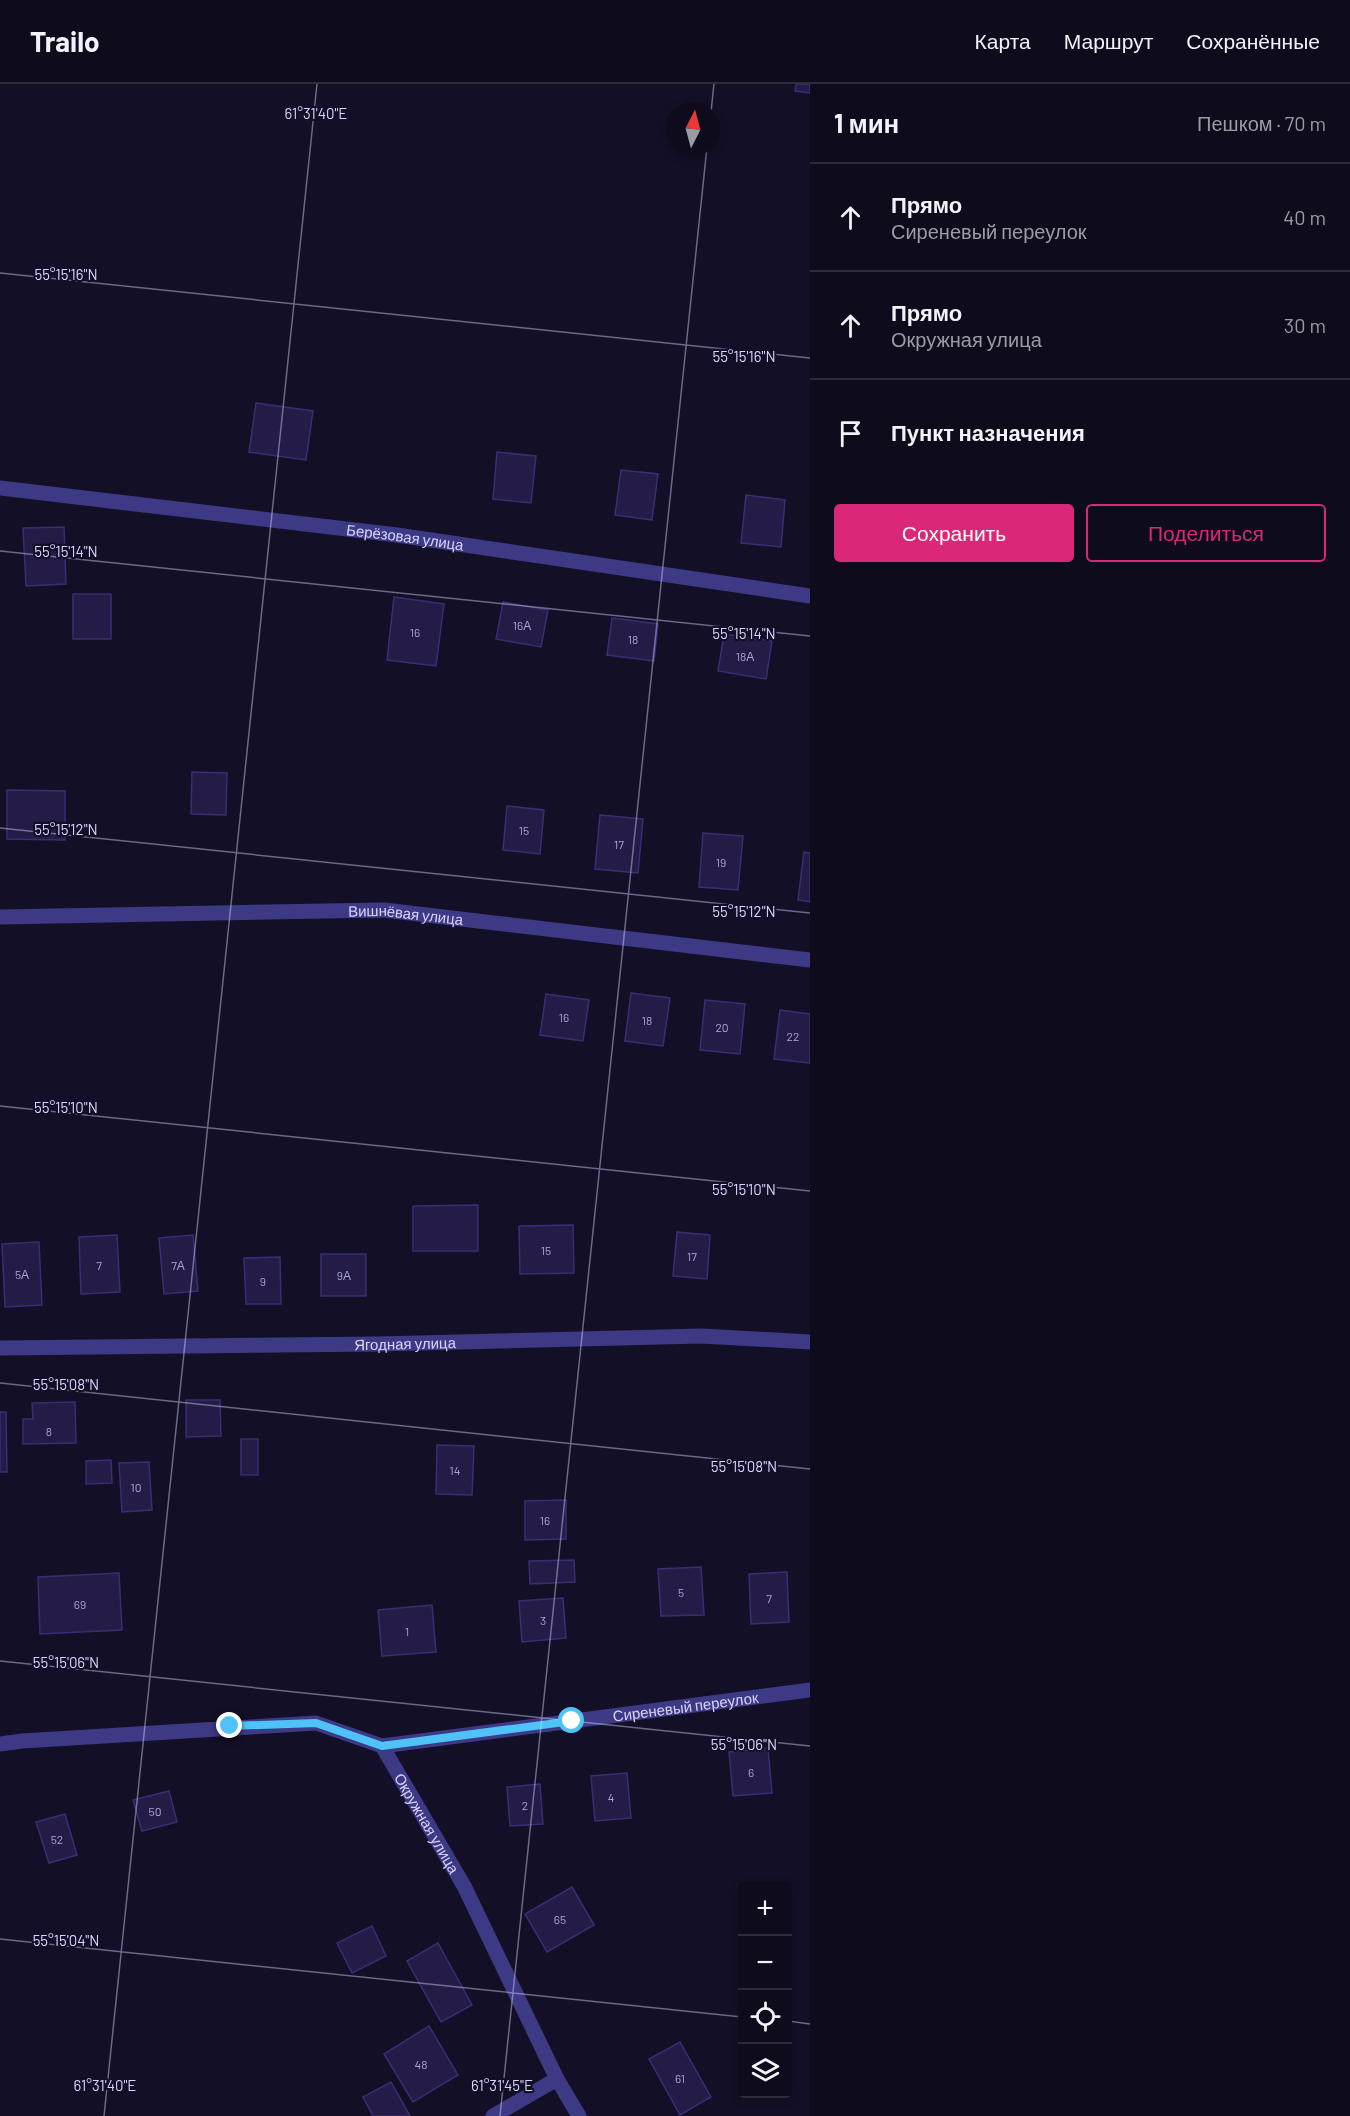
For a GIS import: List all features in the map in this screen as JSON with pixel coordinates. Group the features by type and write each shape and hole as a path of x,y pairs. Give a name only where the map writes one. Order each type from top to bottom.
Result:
{"street":[{"name":"Берёзовая улица","path":"0,488 397,535 810,596"},
{"name":"Вишнёвая улица","path":"0,917 384,910 810,960"},
{"name":"Ягодная улица","path":"0,1348 377,1344 701,1336 810,1342"},
{"name":"Сиреневый переулок","path":"382,1746 810,1690"},
{"path":"0,1744 172,1730 316,1723 382,1746"},
{"name":"Окружная улица","path":"382,1746 464,1886 557,2079 579,2116"},
{"path":"493,2116 557,2079"}],"building":[{"path":"796,84 810,84 810,93 795,91"},
{"path":"256,403 313,411 306,460 249,452"},
{"path":"497,452 536,456 531,503 493,499"},
{"path":"621,470 658,474 652,520 615,515"},
{"path":"746,495 785,500 781,547 741,543"},
{"path":"64,527 66,584 26,586 23,528"},
{"path":"73,594 111,594 111,639 73,639"},
{"path":"394,597 444,604 436,666 387,660"},
{"path":"503,602 548,610 541,647 496,639"},
{"path":"612,618 658,624 654,661 607,655"},
{"path":"724,634 772,641 766,679 718,671"},
{"path":"192,772 227,773 226,815 191,814"},
{"path":"7,790 65,791 65,840 7,839"},
{"path":"507,806 544,810 540,854 503,850"},
{"path":"600,815 643,819 638,873 595,869"},
{"path":"703,833 743,836 738,890 699,887"},
{"path":"804,852 810,853 810,902 798,900"},
{"path":"631,993 670,998 663,1046 625,1041"},
{"path":"546,994 589,1000 583,1041 540,1035"},
{"path":"705,1000 745,1004 740,1054 700,1050"},
{"path":"780,1010 810,1014 810,1063 774,1059"},
{"path":"478,1205 478,1251 413,1251 413,1206"},
{"path":"573,1225 574,1273 520,1274 519,1226"},
{"path":"677,1232 710,1235 707,1279 673,1276"},
{"path":"117,1235 120,1292 81,1294 79,1237"},
{"path":"193,1235 198,1291 164,1294 159,1238"},
{"path":"39,1242 42,1305 5,1307 2,1244"},
{"path":"321,1254 366,1254 366,1296 321,1296"},
{"path":"280,1257 281,1304 246,1304 244,1258"},
{"path":"186,1400 220,1400 221,1436 186,1437"},
{"path":"75,1402 76,1443 23,1444 23,1419 33,1419 32,1403"},
{"path":"0,1412 6,1412 7,1472 0,1472"},
{"path":"241,1439 258,1439 258,1475 241,1475"},
{"path":"437,1445 474,1446 472,1495 436,1494"},
{"path":"111,1460 112,1483 86,1484 86,1461"},
{"path":"149,1462 152,1510 122,1512 119,1463"},
{"path":"566,1500 566,1539 525,1540 525,1501"},
{"path":"574,1560 575,1582 530,1584 529,1561"},
{"path":"701,1567 704,1615 661,1616 658,1569"},
{"path":"787,1572 789,1622 751,1624 749,1574"},
{"path":"119,1573 122,1630 40,1634 38,1577"},
{"path":"563,1598 566,1638 522,1642 519,1601"},
{"path":"432,1605 436,1652 382,1656 378,1610"},
{"path":"768,1748 772,1793 733,1796 729,1752"},
{"path":"627,1773 631,1818 595,1821 591,1776"},
{"path":"540,1784 543,1824 510,1826 507,1787"},
{"path":"169,1791 177,1822 142,1831 133,1800"},
{"path":"65,1814 77,1855 49,1863 36,1822"},
{"path":"572,1887 594,1925 547,1952 525,1914"},
{"path":"372,1926 386,1956 352,1973 337,1943"},
{"path":"438,1943 472,2005 441,2022 407,1961"},
{"path":"429,2026 458,2075 413,2102 384,2054"},
{"path":"680,2042 711,2097 680,2115 649,2059"},
{"path":"391,2082 410,2116 373,2116 363,2097"}],"route":[{"path":"230,1726 316,1723 382,1746 572,1721"}]}
